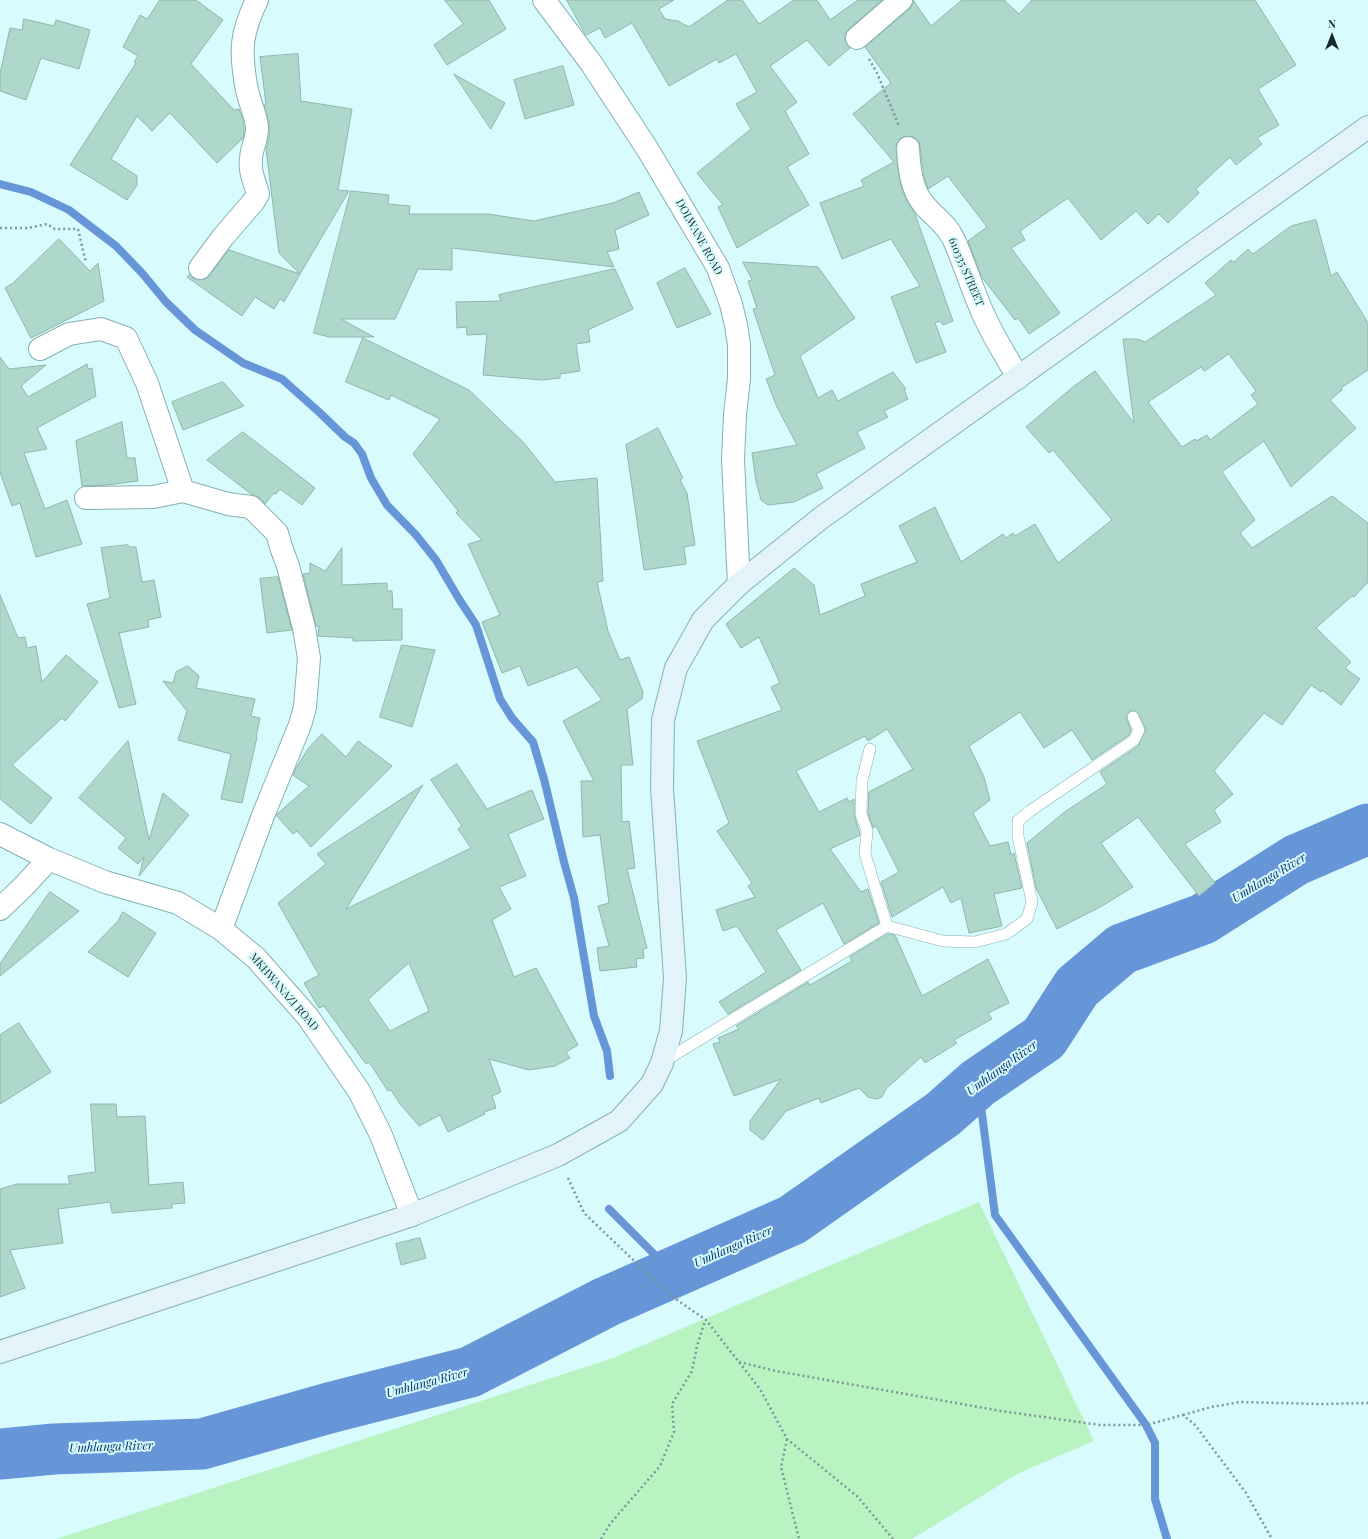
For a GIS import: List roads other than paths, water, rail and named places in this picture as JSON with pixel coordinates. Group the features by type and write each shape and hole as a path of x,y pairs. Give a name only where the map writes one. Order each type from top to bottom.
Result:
{"street":[{"path":"200,268 258,194 250,172 250,158 255,143 257,127 246,86 242,53 248,18 257,0"},
{"name":"DOLWANE ROAD","path":"544,0 591,64 648,150 718,268 731,304 739,346 739,379 735,414 733,460 739,584"},
{"path":"856,38 901,0"},
{"path":"0,1352 412,1215 558,1155 619,1121 652,1084 662,1063 671,1031 675,978 662,788 663,720 676,668 703,620 739,584 821,518 1368,127"},
{"name":"610335 STREET","path":"908,148 912,181 918,197 943,223 954,239 963,265 987,322 1018,378"},
{"path":"40,349 69,334 101,330 126,338 147,383 184,491"},
{"path":"86,498 154,497 184,491 228,504 250,506 277,533 295,589 309,658 305,707 300,724 264,812 221,929"},
{"name":"MKHWANAZI ROAD","path":"0,834 49,859 105,882 178,903 221,929 256,958 308,1017 355,1085 381,1135 412,1215"},
{"path":"0,909 49,859"}],"lane":[{"path":"662,1063 887,926 943,941 975,942 1006,934 1027,919 1032,902 1018,836 1018,822 1030,811 1134,740 1139,730 1133,717"},
{"path":"870,749 862,782 861,814 867,831 865,854 887,926"}],"waterway":[{"path":"0,184 31,192 69,210 116,246 142,273 166,302 195,330 243,363 282,379 345,437 354,443 362,454 371,478 387,505 416,535 436,560 476,625 500,699 512,718 533,742 544,779 574,898 594,1016 607,1051 610,1076"},
{"name":"Umhlanga River","path":"0,1454 54,1449 202,1444 329,1408 470,1372 606,1302 792,1220 943,1114 978,1083 1044,1038 1077,987 1122,949 1203,919 1296,860 1368,829"},
{"path":"978,1083 995,1215 1146,1425 1155,1443 1155,1499 1167,1539"},
{"path":"609,1209 673,1273"}]}
